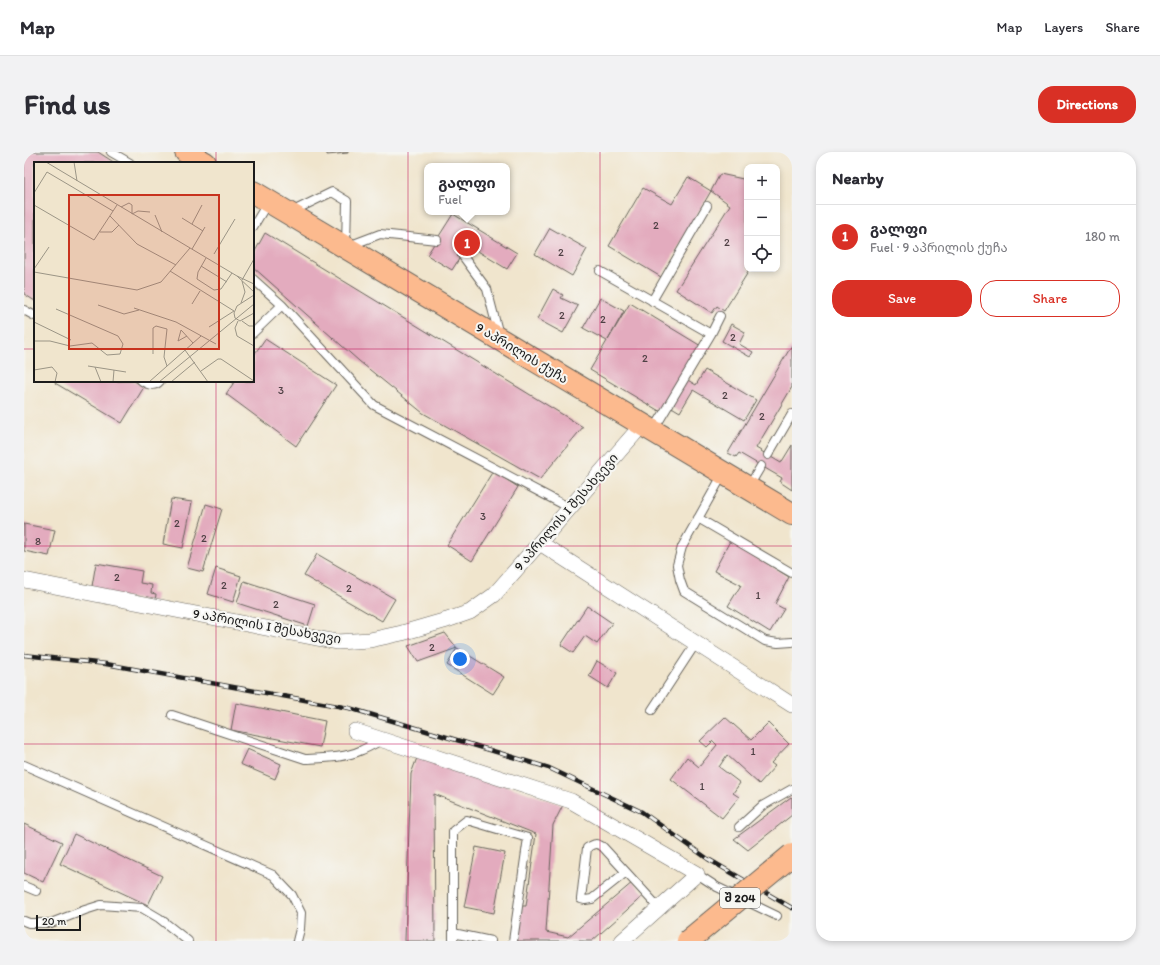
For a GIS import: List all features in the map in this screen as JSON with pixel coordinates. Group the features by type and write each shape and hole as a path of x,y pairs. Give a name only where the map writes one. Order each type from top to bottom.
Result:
{"main road":[{"path":"186,152 203,162"},
{"name":"9 აპრილის ქუჩა","path":"261,197 792,514"},
{"name":"შ 204","path":"688,941 792,855"}],"street":[{"name":"9 აპრილის I შესახვევი","path":"24,580 337,642 364,640 402,633 442,622 470,612 494,595 570,508 647,428"},
{"path":"540,543 792,705"},
{"path":"355,731 571,801 697,874 622,941"}],"lane":[{"path":"111,152 128,162"},
{"path":"289,213 332,192 347,201 346,247 380,234 437,240"},
{"path":"254,223 261,197"},
{"path":"652,301 707,206"},
{"path":"462,255 487,289 500,340"},
{"path":"600,271 711,334"},
{"path":"254,280 282,305 374,404 570,508"},
{"path":"254,332 282,305"},
{"path":"24,310 34,315"},
{"path":"647,428 711,334 720,316"},
{"path":"144,382 154,385 160,382"},
{"path":"768,455 792,414"},
{"path":"748,488 761,466"},
{"path":"723,473 682,547 677,565 684,591 765,641 778,643 792,642"},
{"path":"698,518 792,573"},
{"path":"652,710 696,643"},
{"path":"172,715 305,759 344,756 362,751 382,740"},
{"path":"24,765 273,875 292,895 301,913 300,929 297,941"},
{"path":"739,827 762,806 792,789"},
{"path":"491,941 453,937 453,831 467,820 528,838 513,941"},
{"path":"626,872 592,899 581,899 587,848 593,844 596,844 603,847 626,872 659,908"},
{"path":"697,874 717,887 777,916"},
{"path":"24,886 36,891"},
{"path":"24,922 51,923 101,905 142,908 159,918 188,941"}],"building":[{"path":"24,152 98,152 113,162 34,162 34,300 24,294"},
{"path":"327,152 348,152 348,153 327,155"},
{"path":"720,174 744,180 744,272 748,272 724,311 717,306 712,313 676,290 730,205 711,191"},
{"path":"688,177 711,191 661,277 609,246 643,188 672,204"},
{"path":"452,215 517,253 507,269 468,245 452,270 427,255"},
{"path":"550,228 587,249 572,276 535,254"},
{"path":"265,233 583,427 540,479 423,413 359,361 254,268 254,253"},
{"path":"553,289 563,295 561,298 578,306 563,333 537,319"},
{"path":"600,298 624,311 608,340 630,303 701,346 661,412 590,370 607,341 583,328"},
{"path":"731,324 745,332 739,344 753,352 750,357 722,341"},
{"path":"265,339 336,385 296,446 226,394 234,382 254,382 254,355"},
{"path":"792,345 792,387 756,448 781,463 792,445 792,490 780,482 782,478 739,453 736,457 728,453"},
{"path":"705,370 756,400 744,420 693,390 680,412 670,406 686,379 696,385"},
{"path":"136,382 144,387 122,423 55,383"},
{"path":"493,471 518,487 472,561 447,545"},
{"path":"171,499 192,502 183,548 163,544"},
{"path":"206,504 222,509 203,572 187,568"},
{"path":"24,524 55,530 49,556 24,551"},
{"path":"730,541 789,577 775,604 784,609 770,632 728,606 741,585 714,571"},
{"path":"317,554 395,599 382,621 304,576"},
{"path":"96,563 142,571 140,583 152,585 151,593 156,594 155,602 91,592"},
{"path":"216,568 241,576 233,602 208,594"},
{"path":"244,581 315,604 308,626 237,603"},
{"path":"587,606 612,623 597,644 585,636 573,653 561,645"},
{"path":"445,633 457,648 418,662 408,646"},
{"path":"457,648 504,677 493,694 447,665"},
{"path":"597,661 617,673 608,688 589,676"},
{"path":"236,703 325,721 320,747 231,730"},
{"path":"725,717 751,740 768,723 789,744 771,763 775,766 759,784 727,755 719,767 740,783 733,793 739,797 722,818 671,779 687,757 699,767 717,745 713,741 707,747 700,741"},
{"path":"247,749 281,764 275,779 240,764"},
{"path":"418,755 563,805 553,825 546,932 568,937 633,882 645,894 592,941 517,941 522,906 526,906 536,834 434,794 435,941 405,941 411,774"},
{"path":"791,797 792,815 748,850 734,839"},
{"path":"24,824 62,842 43,882 24,873"},
{"path":"74,834 162,876 148,905 60,864"},
{"path":"476,847 505,853 494,913 464,907"}],"railway":[{"path":"24,655 106,664 349,708 549,768 642,812 708,859 792,908"}],"place":[{"name":"გალფი","path":"467,243"}]}
